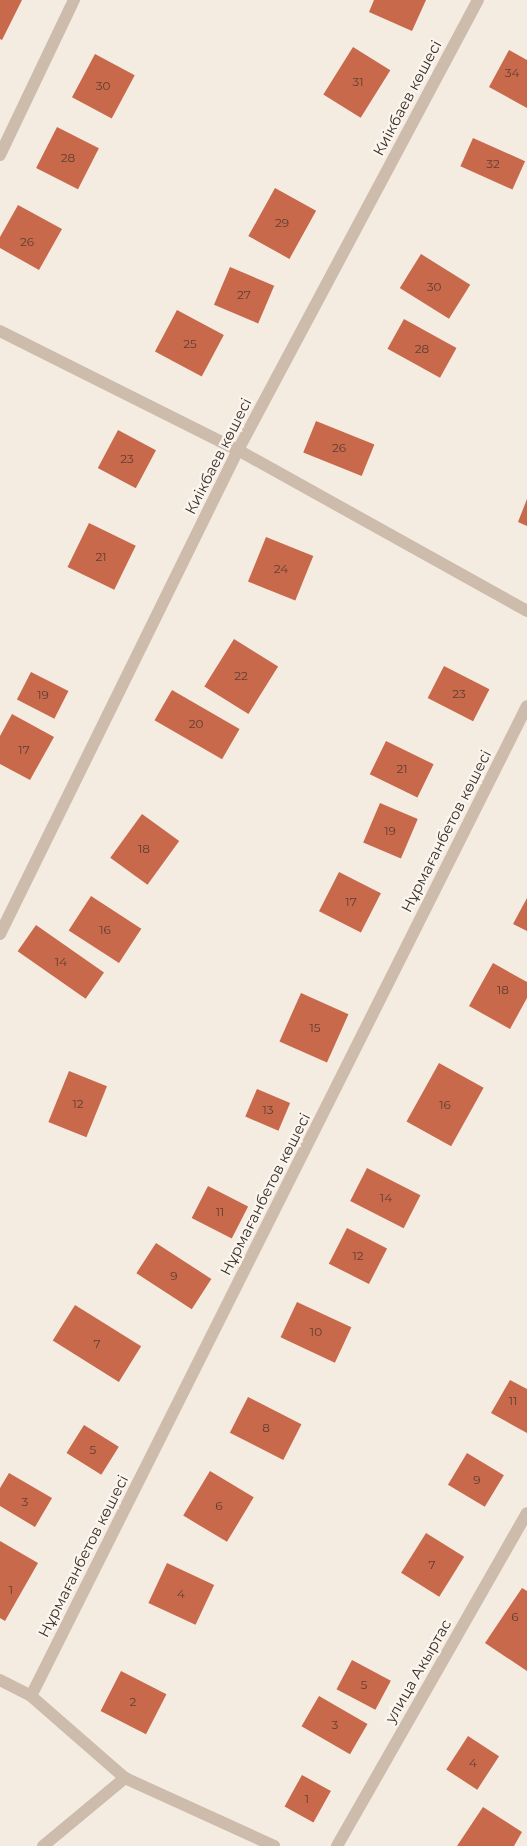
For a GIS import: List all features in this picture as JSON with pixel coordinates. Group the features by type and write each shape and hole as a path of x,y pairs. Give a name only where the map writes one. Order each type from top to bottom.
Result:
{"street":[{"path":"0,155 74,0"},
{"name":"Киікбаев көшесі","path":"0,934 238,450 478,0"},
{"path":"0,332 238,450 527,611"},
{"name":"Нұрмағанбетов көшесі","path":"31,1696 527,706"},
{"name":"улица Акыртас","path":"337,1846 527,1513"},
{"path":"0,1680 31,1696 126,1778 274,1846"},
{"path":"43,1846 126,1778"}],"building":[{"path":"0,0 22,0 2,40 0,39"},
{"path":"374,0 426,0 412,31 369,12"},
{"path":"353,47 390,70 361,118 323,94"},
{"path":"509,50 527,60 527,108 489,87"},
{"path":"95,54 135,75 112,118 72,97"},
{"path":"57,127 99,148 78,189 36,168"},
{"path":"473,138 525,161 512,190 460,166"},
{"path":"275,188 316,211 289,259 248,236"},
{"path":"18,205 62,229 39,270 0,248 0,237"},
{"path":"421,254 470,285 449,319 400,288"},
{"path":"230,267 274,286 258,323 214,305"},
{"path":"177,310 224,335 202,376 155,351"},
{"path":"404,319 456,348 440,378 388,349"},
{"path":"316,421 374,445 362,476 303,453"},
{"path":"118,430 156,450 136,488 98,468"},
{"path":"527,499 527,526 518,522"},
{"path":"89,523 136,546 114,590 68,567"},
{"path":"266,537 313,556 295,601 248,582"},
{"path":"234,639 278,667 248,714 204,686"},
{"path":"444,666 489,689 473,721 428,698"},
{"path":"31,672 68,691 54,719 17,700"},
{"path":"172,690 240,729 222,759 155,720"},
{"path":"12,714 54,737 30,780 0,764 0,736"},
{"path":"386,741 434,764 417,797 370,774"},
{"path":"380,803 418,819 401,859 363,843"},
{"path":"142,814 179,841 147,885 110,858"},
{"path":"339,872 381,893 361,933 319,911"},
{"path":"91,896 141,929 119,963 69,930"},
{"path":"527,898 527,931 513,924"},
{"path":"36,925 104,973 86,999 18,951"},
{"path":"493,963 527,982 527,998 510,1029 469,1006"},
{"path":"301,993 349,1014 327,1063 279,1041"},
{"path":"439,1063 484,1088 451,1146 407,1122"},
{"path":"69,1071 107,1086 86,1137 48,1122"},
{"path":"257,1089 290,1103 278,1131 245,1117"},
{"path":"367,1168 420,1195 404,1228 350,1201"},
{"path":"208,1186 248,1206 232,1239 192,1218"},
{"path":"347,1228 387,1248 369,1284 329,1264"},
{"path":"156,1243 211,1279 192,1309 136,1273"},
{"path":"297,1302 351,1327 335,1363 281,1337"},
{"path":"75,1305 141,1346 119,1382 53,1341"},
{"path":"510,1380 527,1389 527,1433 491,1413"},
{"path":"248,1397 301,1424 283,1460 230,1433"},
{"path":"84,1425 119,1447 101,1475 67,1453"},
{"path":"467,1453 504,1475 485,1507 448,1485"},
{"path":"210,1471 254,1497 227,1542 183,1516"},
{"path":"9,1473 52,1498 35,1527 0,1506 0,1488"},
{"path":"426,1533 464,1557 439,1597 401,1573"},
{"path":"0,1541 38,1563 5,1621 0,1618"},
{"path":"167,1563 214,1585 196,1625 148,1603"},
{"path":"522,1588 527,1591 527,1671 485,1643"},
{"path":"352,1660 391,1681 375,1710 337,1689"},
{"path":"121,1671 166,1694 146,1734 101,1711"},
{"path":"319,1696 367,1724 350,1754 302,1726"},
{"path":"468,1736 499,1756 477,1790 446,1770"},
{"path":"302,1775 331,1791 313,1822 285,1806"},
{"path":"483,1807 522,1832 514,1846 457,1846"}]}
